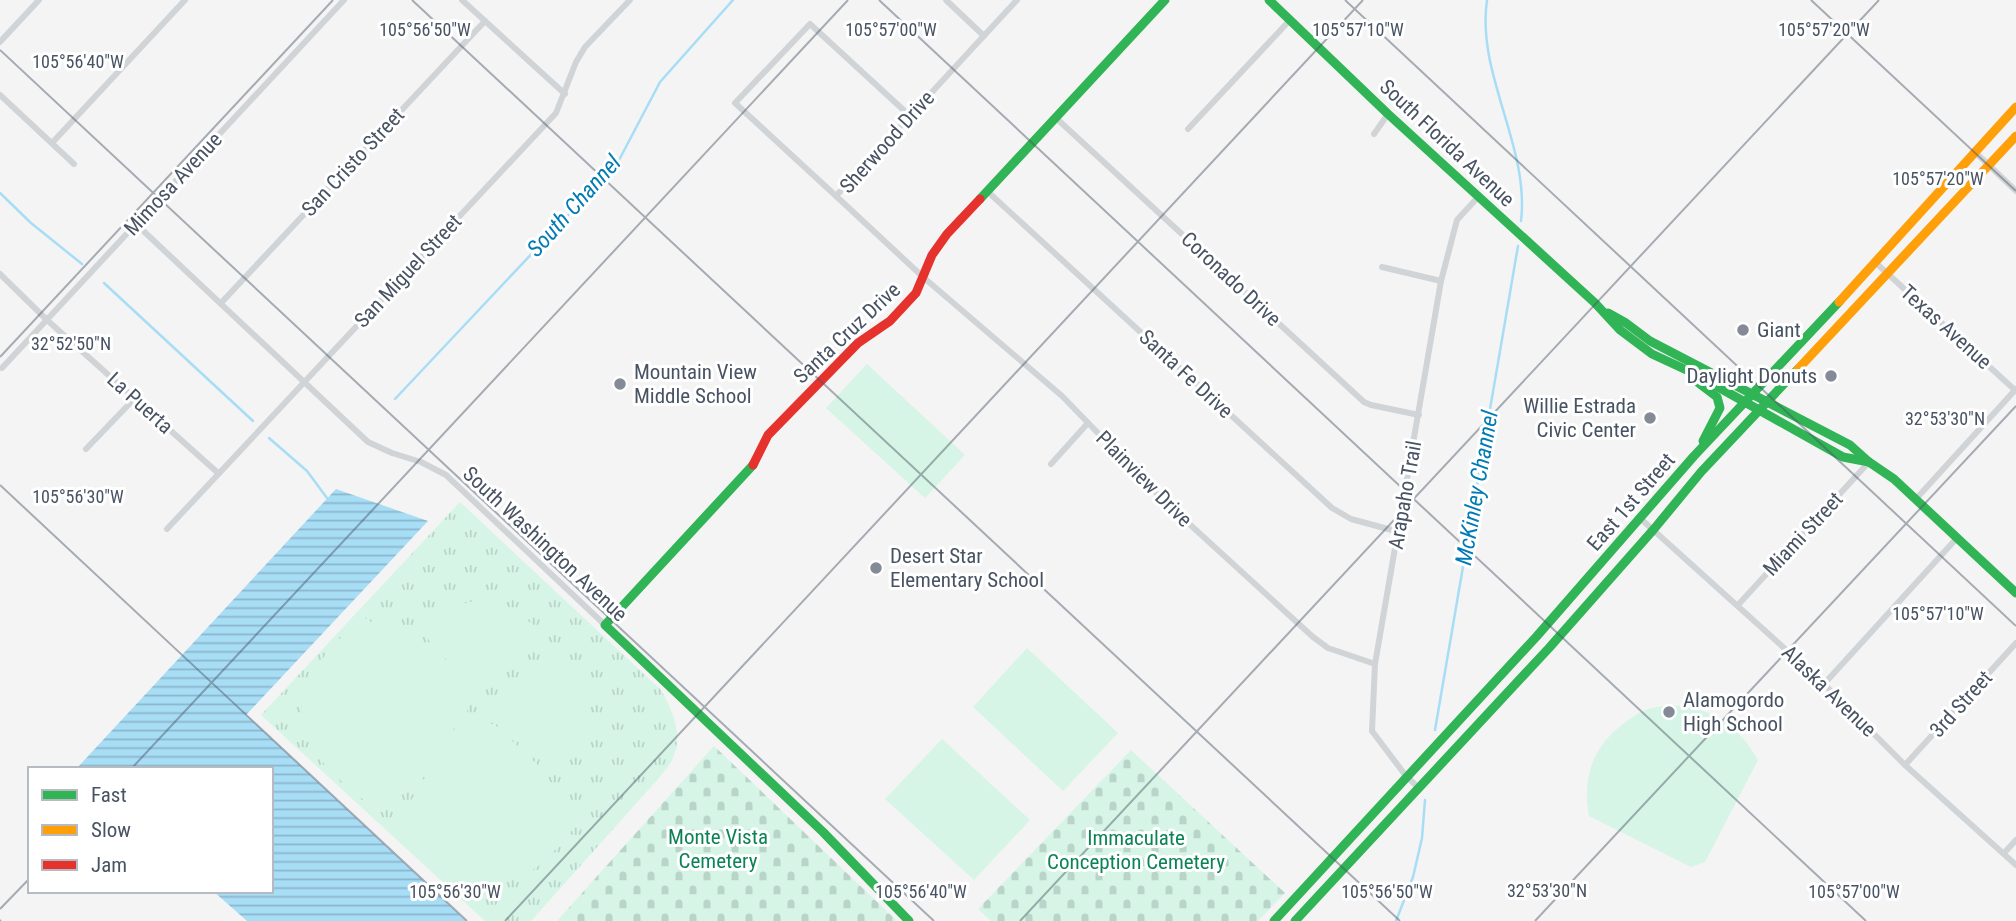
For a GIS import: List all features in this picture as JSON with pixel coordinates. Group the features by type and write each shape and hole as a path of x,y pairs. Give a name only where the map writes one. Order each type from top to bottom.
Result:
{"main road":[{"name":"Santa Cruz Drive","path":"605,625 752,468 768,435 858,342 890,321 916,293 932,255 947,234 1165,0"},
{"name":"South Florida Avenue","path":"1269,0 1388,114 1603,311 1620,330 1651,354 1693,373 1843,457 1869,462"},
{"name":"East 1st Street","path":"1274,921 1537,636 1694,456 1876,264 2016,107"},
{"name":"East 1st Street","path":"1295,921 1549,648 1701,472 2016,136"},
{"name":"South Florida Avenue","path":"1603,311 1626,323 1650,341 1850,445 1894,479 2016,593"},
{"path":"1651,354 1666,366 1694,379 1717,397 1720,408 1694,456"},
{"name":"South Washington Avenue","path":"605,625 822,832 909,921"}],"street":[{"path":"0,42 39,0"},
{"path":"52,143 185,0"},
{"name":"Mimosa Avenue","path":"2,368 344,0"},
{"path":"462,0 565,94"},
{"name":"San Miguel Street","path":"167,529 556,113 576,62 585,47 630,0"},
{"path":"946,0 984,36"},
{"name":"Sherwood Drive","path":"923,277 836,196 1017,0"},
{"path":"1188,129 1290,20"},
{"name":"San Cristo Street","path":"221,303 485,21"},
{"path":"836,196 735,103 810,23 911,116"},
{"path":"0,95 74,164"},
{"path":"1374,134 1388,114"},
{"name":"Coronado Drive","path":"1056,118 1364,402 1419,415"},
{"path":"1975,152 2016,191"},
{"name":"Santa Fe Drive","path":"987,191 1332,508 1351,519 1399,532"},
{"name":"Arapaho Trail","path":"1419,788 1406,776 1373,731 1375,664 1441,281 1457,220 1479,197"},
{"name":"South Washington Avenue","path":"136,224 368,442 421,462 446,475 605,625"},
{"name":"Texas Avenue","path":"1876,264 2016,390"},
{"path":"1382,267 1441,281"},
{"name":"La Puerta","path":"0,274 47,320 218,473"},
{"name":"Plainview Drive","path":"923,277 1062,396 1162,499 1313,637 1328,648 1375,664"},
{"path":"1915,500 2016,390"},
{"path":"86,449 135,398"},
{"path":"1051,464 1088,423"},
{"name":"Miami Street","path":"1738,605 1869,462"},
{"name":"Alaska Avenue","path":"1641,519 1824,684 1905,765 2016,864"},
{"path":"1824,684 1956,538"},
{"name":"3rd Street","path":"1905,765 2016,643"},
{"path":"2004,853 2016,840"},
{"path":"1338,851 1349,863"}],"green space":[{"path":"867,364 965,455 925,498 826,408"},
{"path":"460,502 661,690 676,724 677,742 669,765 531,921 485,921 261,715"},
{"path":"482,600 512,608 532,624 499,668 474,688 433,646 420,627 449,609"},
{"path":"362,616 420,654 467,699 467,715 427,757 369,805 321,760 308,739 302,719 303,699 309,681 332,647"},
{"path":"1027,648 1118,733 1063,791 973,707"},
{"path":"562,652 581,681 589,713 584,741 566,764 504,716 502,707"},
{"path":"1667,705 1697,709 1721,719 1741,736 1758,760 1705,862 1691,867 1589,816 1587,788 1598,751 1615,730 1634,716 1647,709"},
{"path":"475,724 494,724 538,765 579,822 538,866 504,883 485,886 468,884 453,877 423,855 394,828 429,771"},
{"path":"942,739 1030,820 974,880 885,799"},
{"name":"Monte Vista Cemetery","path":"714,746 897,921 557,921"},
{"name":"Immaculate Conception Cemetery","path":"1131,750 1285,893 1258,921 991,921 978,909"}],"water":[{"path":"336,489 428,521 246,715 466,921 247,921 215,893 273,893 273,767 78,767"}],"waterway":[{"name":"South Channel","path":"395,399 618,162 660,82 733,0"},
{"name":"McKinley Channel","path":"1487,0 1489,55 1518,166 1522,193 1521,221"},
{"path":"0,193 31,223 82,264"},
{"name":"McKinley Channel","path":"1435,730 1518,246"},
{"path":"104,283 253,421"},
{"path":"269,438 307,471 327,498"},
{"name":"McKinley Channel","path":"1396,921 1413,877 1422,838 1425,800"}],"traffic: fast":[{"path":"980,199 1165,0"},
{"path":"1269,0 1388,114 1595,303 1620,330 1652,354 1693,373 1843,457 1869,462"},
{"path":"1274,921 1537,636 1694,456 1839,302"},
{"path":"1608,313 1650,341 1850,445 1894,479 2016,593"},
{"path":"1295,921 1549,648 1701,472 1798,369"},
{"path":"1692,378 1717,397 1720,408 1703,441"},
{"path":"753,465 605,625 823,832 909,921"}],"traffic: slow":[{"path":"1839,302 2016,107"},
{"path":"1798,369 2016,136"}],"traffic: jam":[{"path":"753,465 768,435 858,343 890,321 916,293 932,255 947,234 980,199"}],"place":[{"name":"Giant","path":"1743,330"},
{"name":"Daylight Donuts","path":"1831,376"},
{"name":"Mountain View Middle School","path":"620,384"},
{"name":"Willie Estrada Civic Center","path":"1650,418"},
{"name":"Desert Star Elementary School","path":"876,568"},
{"name":"Alamogordo High School","path":"1669,712"}]}
